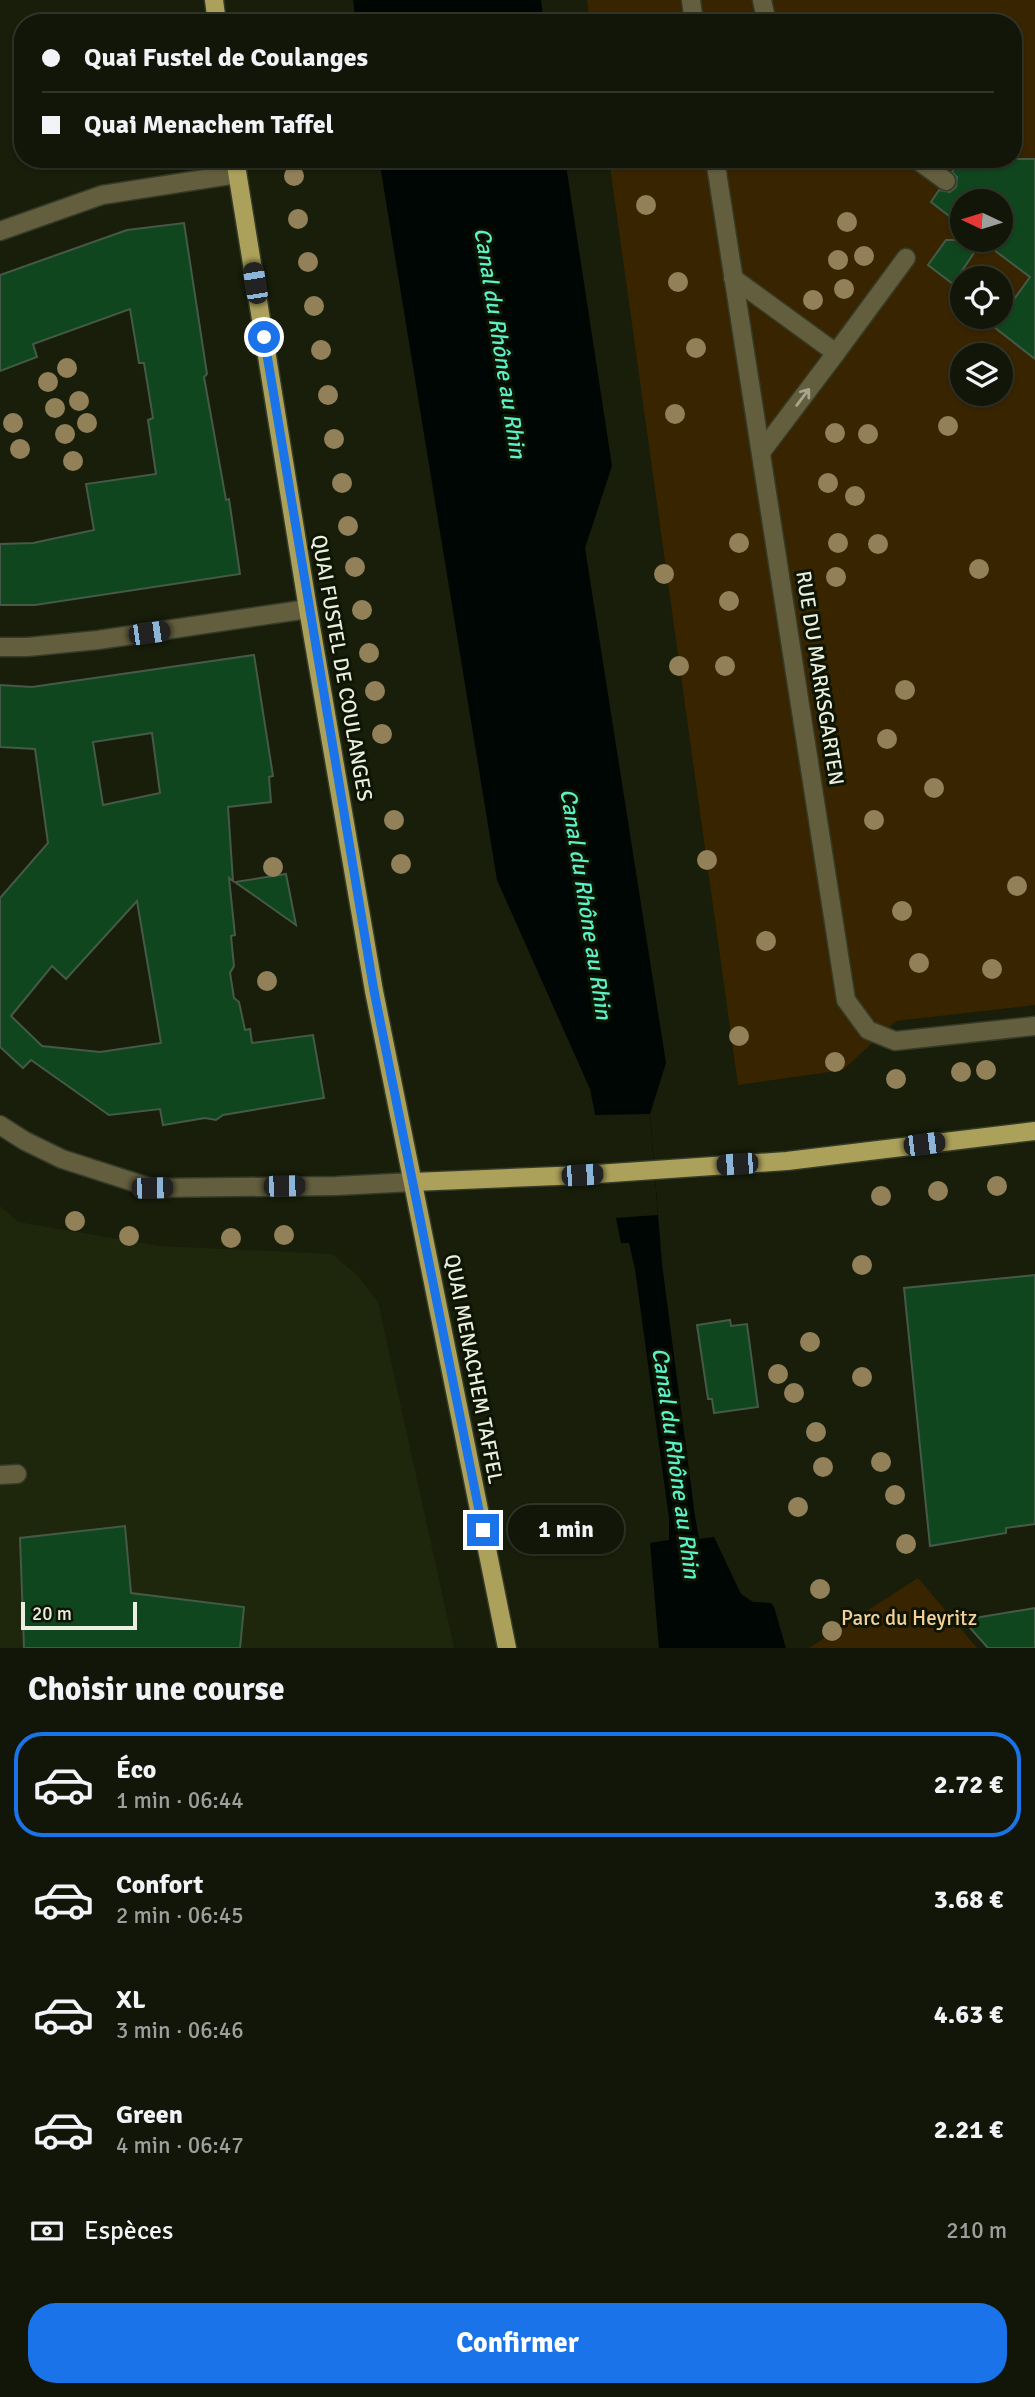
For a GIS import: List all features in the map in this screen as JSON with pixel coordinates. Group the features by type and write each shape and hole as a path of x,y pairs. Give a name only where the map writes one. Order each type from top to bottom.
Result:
{"main road":[{"name":"QUAI FUSTEL DE COULANGES","path":"236,168 374,991 412,1182"},
{"path":"412,1182 582,1175 799,1159 1035,1131"},
{"name":"QUAI MENACHEM TAFFEL","path":"412,1182 507,1648"}],"street":[{"path":"0,231 102,195 231,168"},
{"name":"RUE DU MARKSGARTEN","path":"716,168 846,1000 868,1030 895,1041 1035,1026"},
{"path":"928,168 946,181"},
{"path":"762,451 906,258"},
{"path":"733,278 836,353"},
{"path":"0,647 98,640 308,609"},
{"path":"0,1125 24,1141 62,1159 152,1188 336,1186 412,1182"}],"shaded area":[{"path":"0,1206 18,1222 160,1246 332,1254 357,1275 378,1302 454,1648 0,1648"}],"green space":[{"path":"587,0 1035,0 1035,1005 896,1021 843,1070 738,1085 610,168 1022,168 1022,14 589,14"},
{"name":"Parc du Heyritz","path":"918,1578 977,1648 809,1648"}],"water":[{"path":"353,0 541,0 543,14 355,14"},
{"name":"Canal du Rhône au Rhin","path":"380,168 566,168 612,466 585,548 666,1063 650,1114 662,1264 695,1516 699,1539 714,1537 741,1594 753,1602 771,1603 774,1607 786,1648 659,1648 650,1543 669,1540 669,1518 635,1269 629,1243 621,1243 590,1089 497,880"}],"pier":[{"path":"650,1114 658,1215 615,1218 594,1115"}],"building":[{"path":"1022,159 1035,159 1035,359 997,329 1013,329 1013,301 1030,277 997,252 1013,252 1013,189 954,189 957,177 952,172 955,168 1022,168"},
{"path":"939,190 950,192 950,217 931,202"},
{"path":"184,223 207,374 204,377 226,500 229,499 240,574 35,605 0,605 0,544 33,543 94,530 86,484 156,474 148,420 153,418 144,363 139,363 130,309 33,344 37,357 0,371 0,275 127,230"},
{"path":"946,240 950,240 950,252 975,252 965,266 950,266 950,282 928,265"},
{"path":"254,655 273,776 269,777 271,802 228,807 233,881 229,878 235,935 231,936 234,966 230,973 234,998 239,1002 245,1030 250,1029 252,1043 313,1035 324,1098 223,1115 216,1120 205,1118 163,1125 160,1109 109,1115 31,1060 23,1068 0,1047 0,898 48,843 35,749 0,747 0,685 32,687","holes":["152,733 160,793 103,805 93,742","137,901 161,1043 100,1052 42,1046 11,1016 52,966 66,979"]},
{"path":"286,874 296,925 235,882"},
{"path":"1035,1275 1035,1524 1006,1528 1006,1533 930,1546 904,1288"},
{"path":"730,1320 731,1326 747,1324 758,1407 714,1413 712,1399 708,1399 697,1325"},
{"path":"125,1526 131,1593 244,1607 240,1648 24,1648 20,1538"},
{"path":"1035,1608 1035,1648 988,1648 963,1620"}],"route":[{"path":"264,337 374,991 483,1530"}]}
